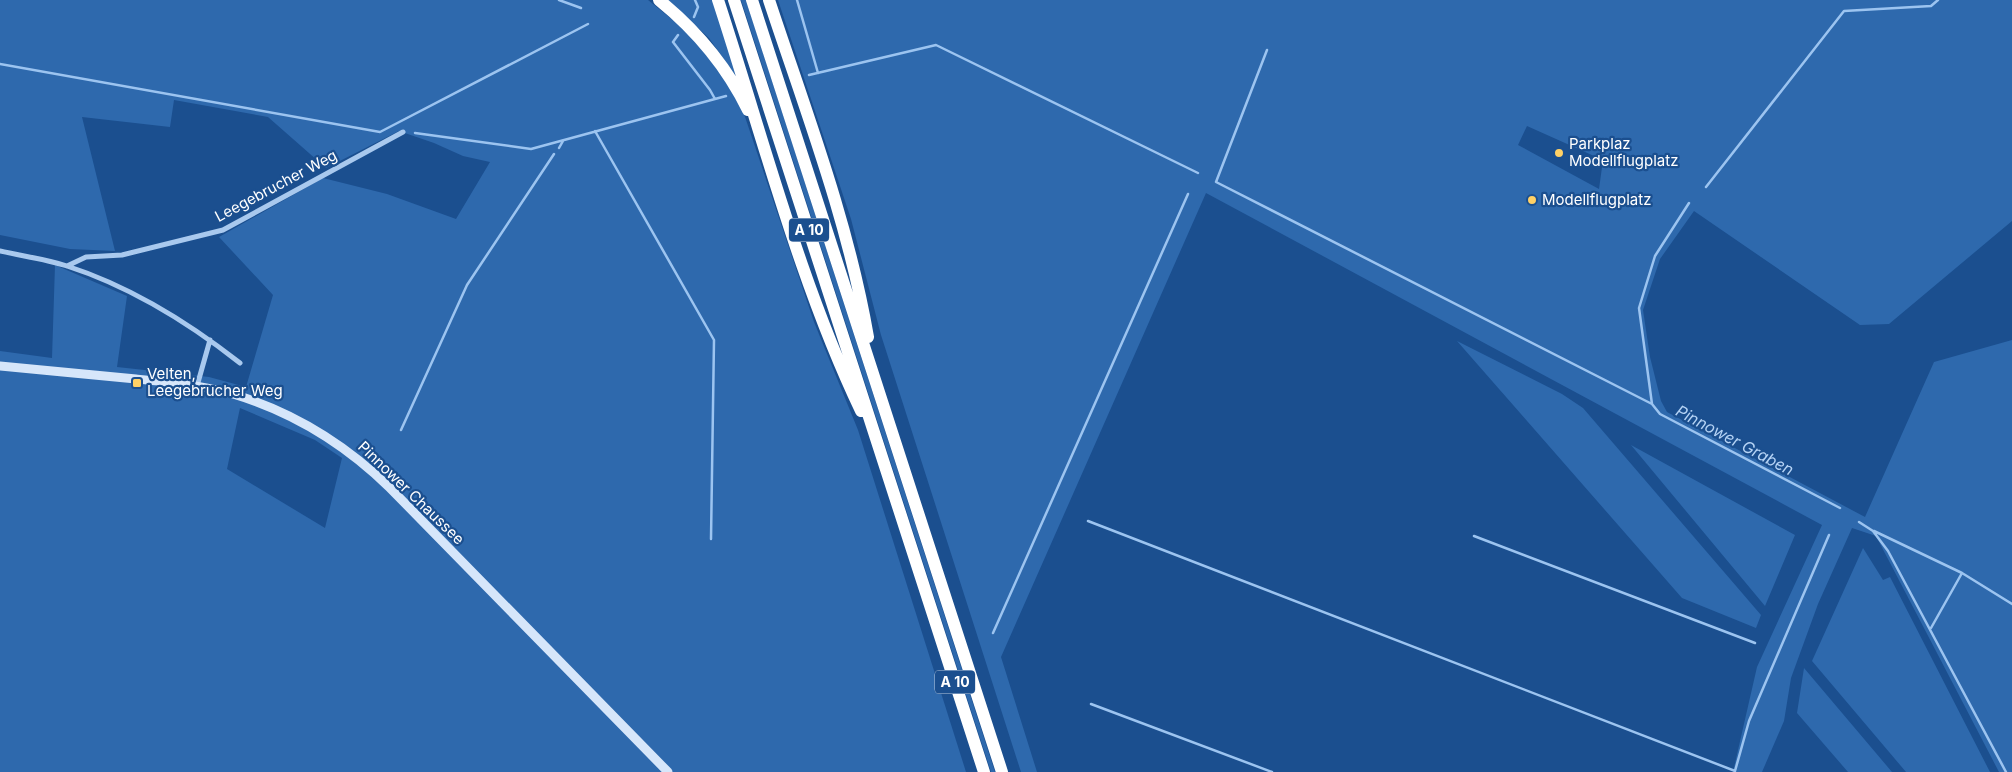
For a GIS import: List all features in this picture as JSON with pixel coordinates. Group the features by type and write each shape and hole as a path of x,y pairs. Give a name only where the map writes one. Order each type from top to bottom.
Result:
{"highway":[{"path":"659,0 690,28 719,62 736,89 753,122 782,199"},
{"path":"718,0 826,333 884,460"},
{"name":"A 10","path":"734,0 984,772"},
{"name":"A 10","path":"752,0 1002,772"},
{"path":"769,0 853,260 875,381"},
{"path":"774,0 786,49"}],"main road":[{"name":"Pinnower Chaussee","path":"0,366 197,386 232,394 277,410 307,425 353,455 390,488 668,772"}],"street":[{"name":"Leegebrucher Weg","path":"67,266 86,257 122,255 223,230 403,132"},
{"path":"0,251 67,266 138,296 210,340 240,363"},
{"path":"197,386 210,340"}],"shaded area":[{"path":"0,0 648,0 684,29 708,57 740,102 814,322 858,430 966,772 0,772 0,351 52,358 55,265 127,296 117,367 209,377 246,387 273,295 219,237 323,178 387,194 456,219 490,162 463,156 434,143 399,131 326,168 268,117 174,100 170,127 82,117 115,251 70,249 0,235","holes":["240,408 315,440 342,458 325,528 227,469"]},
{"path":"668,0 714,0 740,82 709,38"},
{"path":"741,0 746,0 995,772 991,772"},
{"path":"778,0 2012,0 2012,221 1889,324 1860,325 1694,211 1660,259 1643,310 1650,357 1661,401 1667,412 1865,517 1934,362 2012,340 2012,772 1999,772 1876,536 1852,528 1818,604 1791,678 1784,721 1762,772 1733,772 1757,667 1822,525 1206,193 1001,657 1037,772 1021,772 881,335 851,219","holes":["1527,126 1603,160 1599,189 1518,145"]},
{"path":"1457,341 1562,394 1583,408 1761,615 1756,628 1682,598"},
{"path":"1631,445 1795,535 1765,606"},
{"path":"1863,548 1883,580 1890,577 1990,772 1906,772 1812,661"},
{"path":"1804,668 1892,772 1848,772 1797,713"}],"waterway":[{"path":"559,0 581,8"},
{"path":"694,17 698,7 695,0"},
{"path":"797,0 818,73"},
{"name":"Pinnower Graben","path":"1706,187 1844,11 1931,6 1938,0"},
{"path":"0,64 380,132 588,24"},
{"path":"678,35 673,42 715,99"},
{"path":"809,75 936,45 1198,173"},
{"path":"1267,50 1216,182 1652,404"},
{"path":"415,133 531,149 726,96"},
{"path":"595,131 714,340 711,539"},
{"path":"559,148 563,141"},
{"path":"401,430 467,285 554,154"},
{"path":"993,633 1188,194"},
{"name":"Pinnower Graben","path":"1689,203 1655,256 1639,308 1652,404 1660,414 1840,508"},
{"path":"1088,521 1735,771 1749,721 1829,535"},
{"name":"Pinnower Graben","path":"1859,522 1873,531 1888,551 2006,772"},
{"path":"1874,531 1962,573 2012,604"},
{"path":"1474,536 1755,643"},
{"path":"1931,628 1962,573"},
{"path":"1091,704 1272,772"}],"place":[{"name":"Parkplaz Modellflugplatz","path":"1559,153"},
{"name":"Modellflugplatz","path":"1532,200"},
{"name":"Velten, Leegebrucher Weg","path":"137,383"}]}
